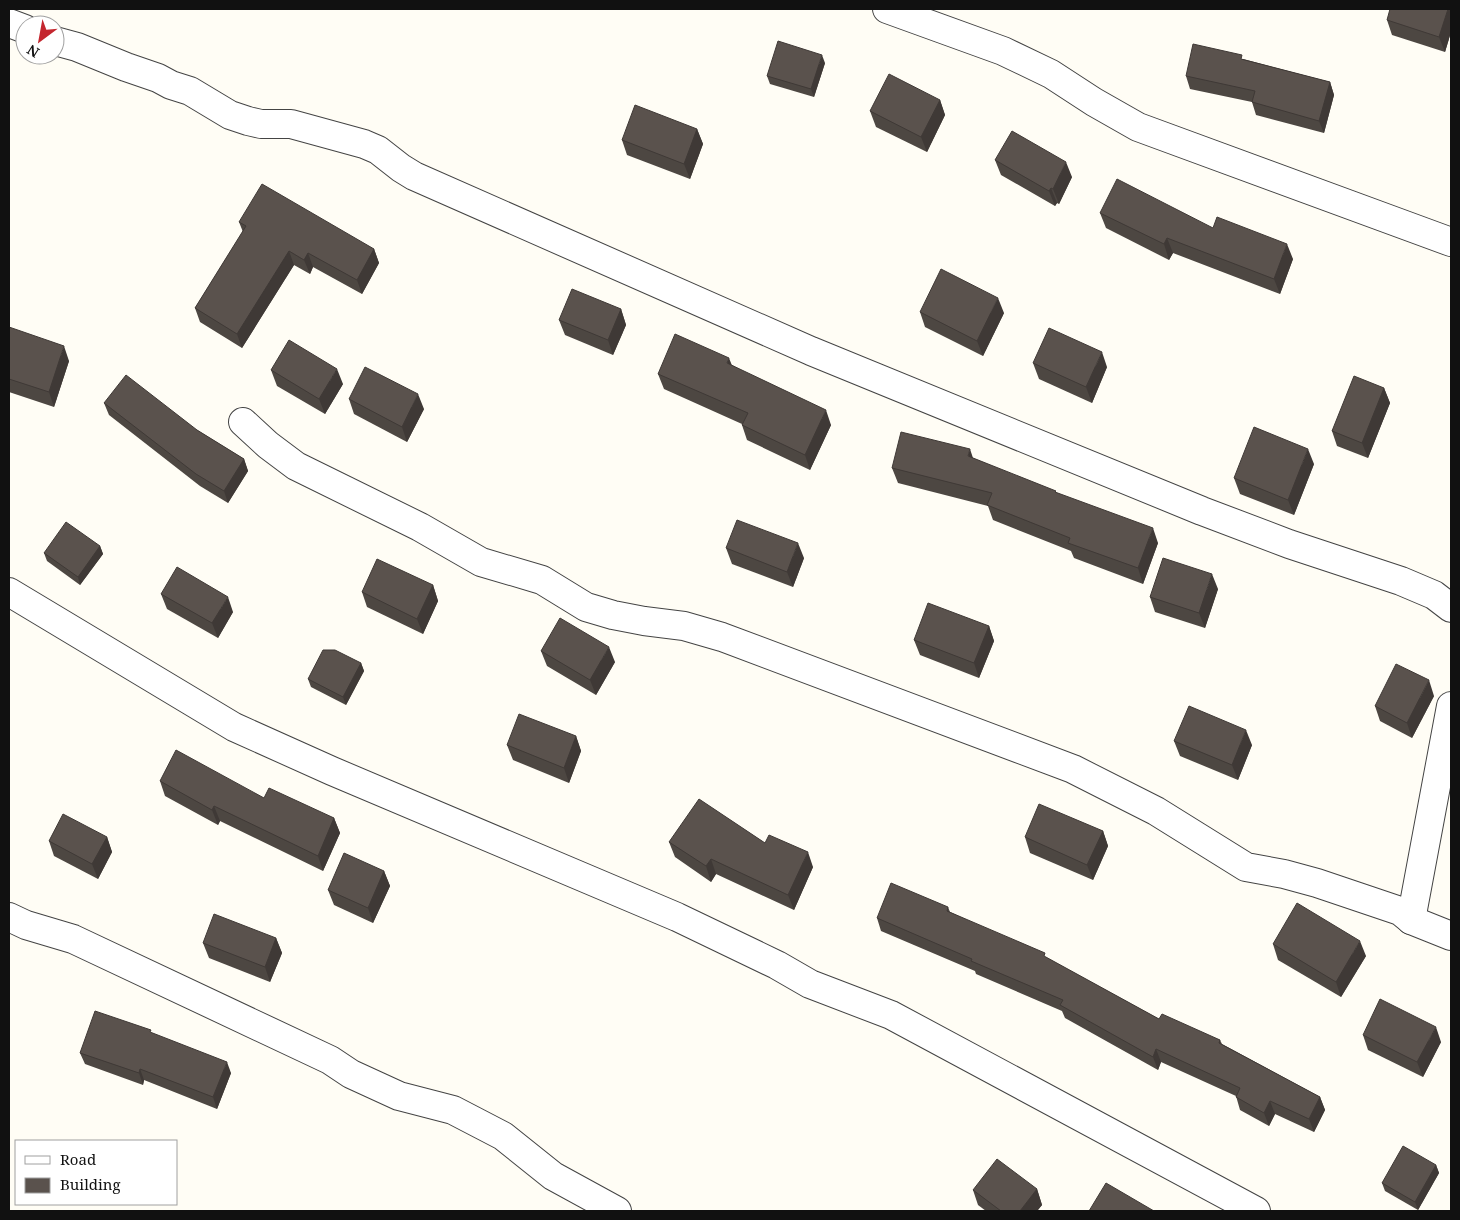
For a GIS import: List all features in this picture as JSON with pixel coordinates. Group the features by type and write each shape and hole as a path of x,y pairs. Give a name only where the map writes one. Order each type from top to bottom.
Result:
{"street":[{"path":"887,9 1003,51 1051,74 1094,102 1138,126 1451,242"},
{"path":"65,44 158,78 171,85 190,90 230,115 261,124 290,124 371,147 414,176 811,350 1211,514 1289,544 1401,581 1434,595 1451,608"},
{"path":"243,422 268,445 296,466 420,527 481,562 542,580 586,607 613,615 684,626 722,637 1073,769 1156,811 1246,867 1284,874 1317,883 1400,911 1411,920 1451,936"},
{"path":"9,592 234,727 332,771 677,917 810,984 891,1015 1256,1211"},
{"path":"1411,920 1451,706"},
{"path":"9,917 26,925 73,939 321,1056 351,1074 400,1096 453,1110 503,1136 553,1176 617,1211"}],"building":[{"path":"1390,9 1448,9 1439,37 1387,20"},
{"path":"778,41 822,55 811,89 767,76"},
{"path":"1193,44 1242,55 1241,59 1330,82 1319,121 1252,102 1255,91 1186,76"},
{"path":"889,74 940,100 921,137 870,111"},
{"path":"635,105 697,129 684,164 622,140"},
{"path":"1012,131 1066,162 1053,189 1051,188 1049,191 995,160"},
{"path":"1117,179 1213,228 1217,217 1287,244 1274,279 1167,238 1164,244 1100,213"},
{"path":"262,184 374,249 357,280 308,253 304,260 289,251 237,334 195,308 246,226 239,222"},
{"path":"941,269 998,298 977,341 920,312"},
{"path":"572,289 621,309 608,340 559,320"},
{"path":"9,327 64,346 49,392 9,379"},
{"path":"1049,328 1102,352 1086,387 1033,363"},
{"path":"675,334 729,358 727,363 826,410 805,455 742,425 748,413 658,374"},
{"path":"289,340 337,369 319,399 271,370"},
{"path":"365,367 418,394 402,427 349,399"},
{"path":"126,375 197,430 244,459 224,491 196,474 104,403"},
{"path":"1354,376 1384,388 1362,443 1332,431"},
{"path":"1254,427 1308,449 1288,500 1234,478"},
{"path":"901,432 970,449 968,456 1055,492 1153,528 1138,568 1068,543 1070,538 987,505 992,493 892,468"},
{"path":"737,520 798,543 787,572 726,548"},
{"path":"66,522 100,546 78,577 44,553"},
{"path":"1163,558 1212,574 1199,613 1150,597"},
{"path":"377,559 433,585 417,619 362,592"},
{"path":"177,567 228,597 212,623 161,594"},
{"path":"928,603 989,626 974,663 914,640"},
{"path":"560,618 609,647 590,680 541,651"},
{"path":"323,650 335,650 361,663 343,697 308,679"},
{"path":"1396,664 1429,680 1407,723 1375,706"},
{"path":"1189,706 1246,730 1232,765 1174,741"},
{"path":"519,714 576,736 564,768 507,745"},
{"path":"176,750 264,798 269,788 334,818 318,856 214,806 212,810 160,781"},
{"path":"699,799 765,843 769,835 808,852 788,895 711,859 706,866 669,842"},
{"path":"1039,804 1103,831 1087,865 1025,837"},
{"path":"63,814 107,837 92,864 49,841"},
{"path":"344,853 384,871 368,908 328,890"},
{"path":"891,883 948,907 947,911 1045,953 1044,956 1159,1019 1162,1014 1220,1040 1219,1043 1320,1097 1309,1119 1270,1101 1264,1113 1236,1097 1240,1088 1156,1049 1153,1057 1060,1005 1063,1000 877,918"},
{"path":"1297,903 1360,941 1336,982 1273,944"},
{"path":"214,914 276,938 265,967 203,943"},
{"path":"1380,999 1436,1027 1417,1062 1363,1035"},
{"path":"95,1011 151,1030 150,1032 227,1062 213,1097 140,1069 139,1073 80,1053"},
{"path":"1403,1146 1436,1165 1415,1202 1382,1183"},
{"path":"997,1159 1037,1189 1020,1211 1001,1211 973,1190"},
{"path":"1106,1183 1154,1211 1089,1211"}]}
